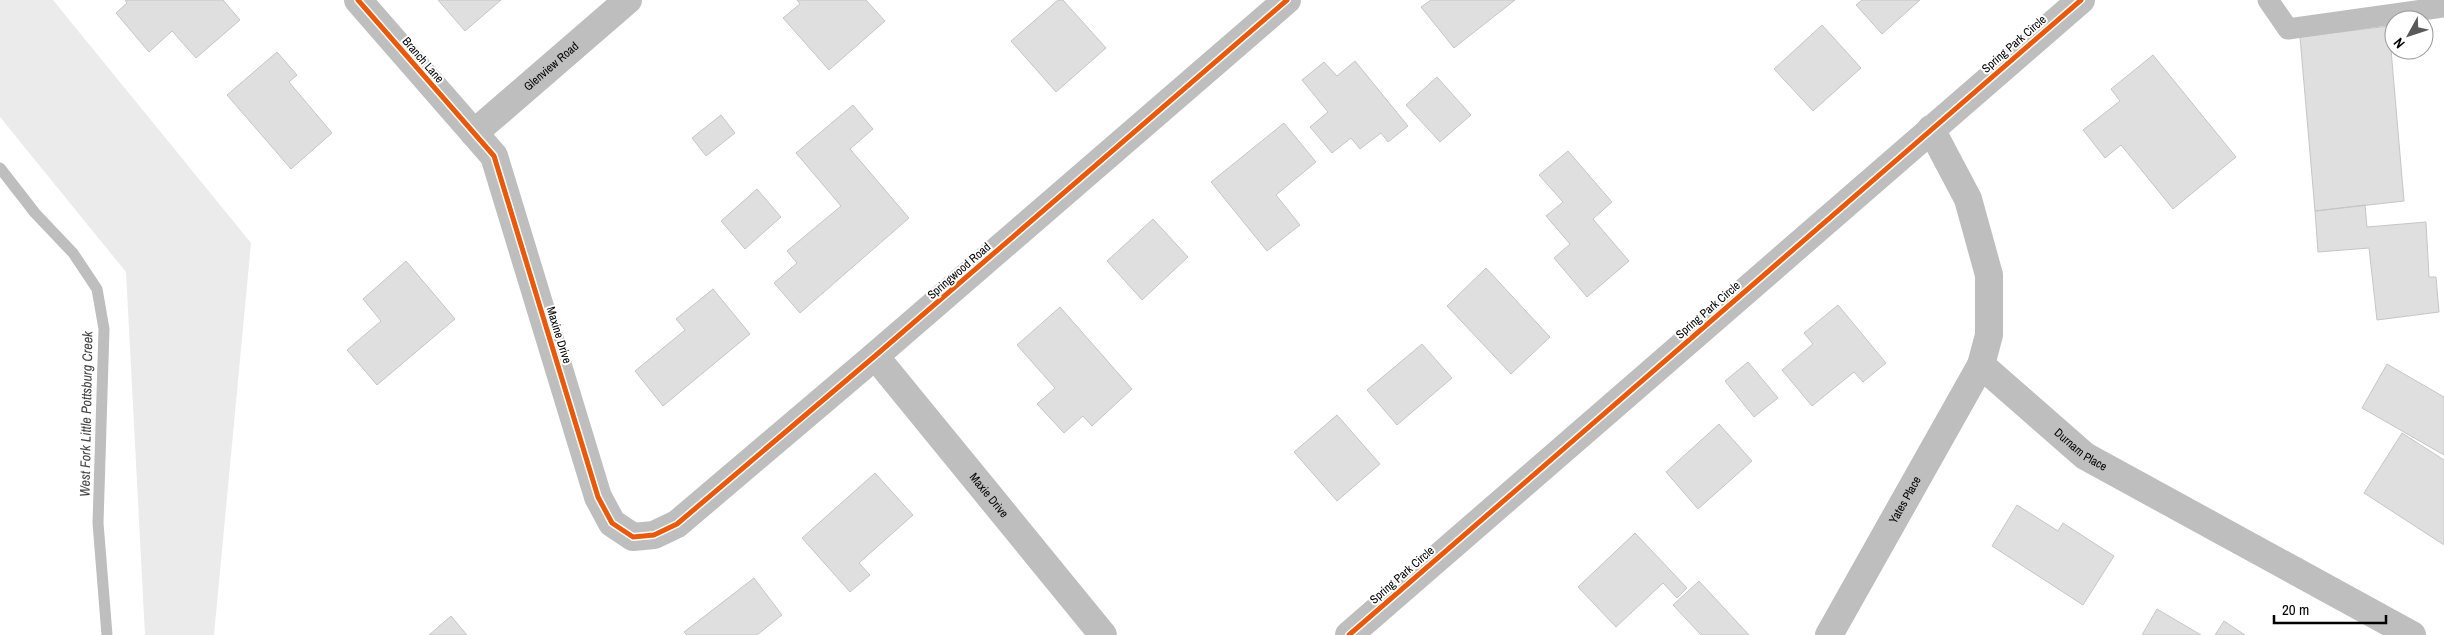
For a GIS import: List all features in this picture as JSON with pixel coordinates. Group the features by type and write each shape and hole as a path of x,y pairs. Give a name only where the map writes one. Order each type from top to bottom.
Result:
{"street":[{"name":"Branch Lane","path":"358,0 474,133"},
{"name":"Glenview Road","path":"474,133 628,0"},
{"name":"Springwood Road","path":"633,538 654,535 677,524 875,356 1287,0"},
{"name":"Spring Park Circle","path":"1349,635 2081,0"},
{"path":"1931,129 1968,199 1989,275 1989,335 1981,365"},
{"name":"Maxine Drive","path":"474,133 494,156 598,497 612,523 633,538"},
{"name":"Maxie Drive","path":"875,356 1103,635"},
{"name":"Yates Place","path":"1829,635 1981,365"},
{"name":"Durnam Place","path":"1981,365 2085,456 2412,635"}],"lane":[{"path":"2268,0 2288,29 2444,7"}],"shaded area":[{"path":"0,0 53,0 251,243 214,635 145,635 126,272 0,117"}],"building":[{"path":"125,0 223,0 240,20 196,58 172,31 149,52 116,13 127,3"},
{"path":"438,0 501,0 465,31"},
{"path":"797,0 866,0 885,21 829,70 783,18 800,4"},
{"path":"1058,0 1063,0 1106,48 1056,92 1011,41"},
{"path":"1431,0 1515,0 1454,48 1421,7"},
{"path":"1862,0 1920,0 1882,34 1856,5"},
{"path":"1822,25 1861,68 1813,111 1774,69"},
{"path":"2384,27 2384,60 2392,60 2404,201 2315,211 2300,37"},
{"path":"277,52 297,75 289,82 332,133 291,169 227,95"},
{"path":"2153,55 2236,157 2173,209 2121,145 2105,158 2083,130 2120,101 2111,89"},
{"path":"1355,61 1408,126 1388,142 1381,133 1360,149 1351,138 1332,153 1310,127 1328,112 1302,80 1324,62 1337,76"},
{"path":"1437,77 1471,115 1440,142 1406,105"},
{"path":"853,105 873,129 850,149 909,218 800,313 774,283 797,263 787,251 841,206 796,153"},
{"path":"721,115 735,133 706,156 692,138"},
{"path":"1284,123 1316,162 1276,195 1300,225 1267,251 1211,182"},
{"path":"1568,151 1612,202 1593,219 1629,261 1587,297 1554,258 1570,244 1546,216 1563,202 1539,175"},
{"path":"757,189 781,217 745,249 721,221"},
{"path":"2365,205 2367,227 2426,222 2429,277 2436,277 2439,312 2377,320 2369,248 2318,252 2315,211"},
{"path":"1153,219 1188,257 1142,300 1107,261"},
{"path":"406,261 455,319 377,385 347,350 381,321 363,299"},
{"path":"1486,268 1550,337 1511,374 1447,306"},
{"path":"713,289 750,334 663,406 635,371 685,330 676,319"},
{"path":"1838,305 1886,363 1863,382 1854,372 1812,406 1782,370 1813,344 1804,333"},
{"path":"1060,307 1132,389 1092,426 1083,416 1064,433 1037,404 1055,388 1017,345"},
{"path":"1422,344 1452,378 1397,425 1367,390"},
{"path":"1748,362 1778,398 1754,417 1725,381"},
{"path":"2387,364 2444,397 2444,455 2362,408"},
{"path":"1337,415 1380,464 1337,501 1294,452"},
{"path":"1719,424 1752,461 1698,509 1666,472"},
{"path":"2402,433 2444,460 2444,545 2364,493"},
{"path":"875,473 913,515 859,563 870,575 850,592 802,538"},
{"path":"2017,505 2058,531 2063,523 2114,556 2083,605 1992,546"},
{"path":"1635,533 1687,588 1677,598 1663,583 1616,627 1578,587"},
{"path":"754,578 782,615 757,635 687,635 684,632"},
{"path":"1699,581 1749,635 1701,635 1673,605"},
{"path":"2157,609 2201,635 2142,635"},
{"path":"451,616 467,635 429,635"},
{"path":"2224,621 2245,635 2215,635"}],"waterway":[{"name":"West Fork Little Pottsburg Creek","path":"0,168 35,213 73,253 97,289 104,329 98,523 107,635"}],"cycle path":[{"path":"358,0 494,156 598,497 612,523 633,537 654,535 677,524 875,356 1287,0"},
{"path":"1349,635 2081,0"}]}
